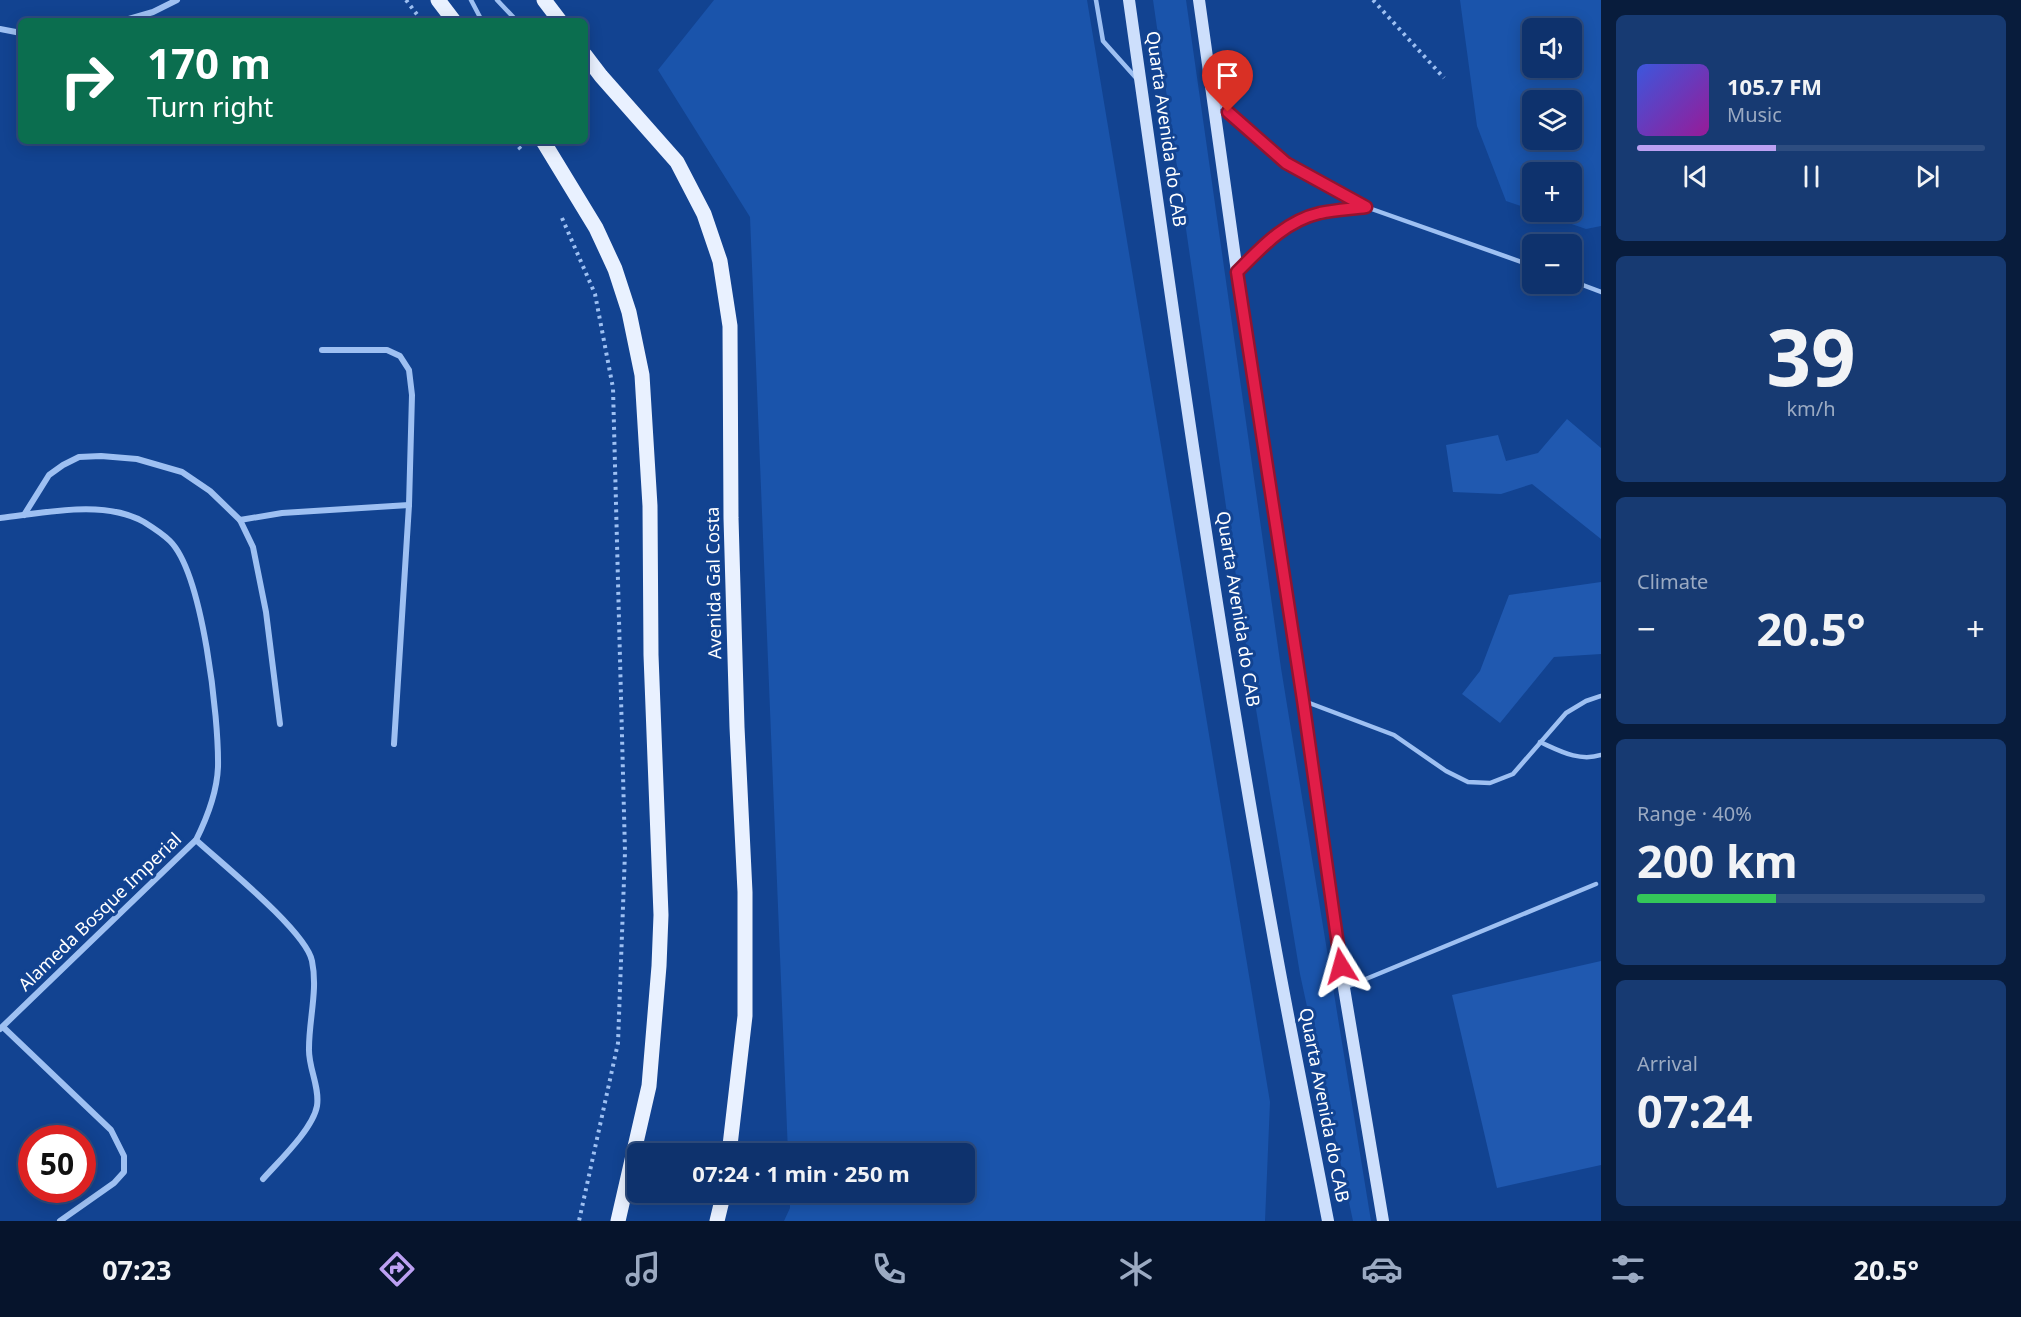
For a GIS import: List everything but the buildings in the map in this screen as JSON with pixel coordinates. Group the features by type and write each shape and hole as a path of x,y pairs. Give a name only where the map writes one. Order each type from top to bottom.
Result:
{"main road":[{"path":"438,0 456,18"},
{"path":"544,0 558,18"},
{"name":"Quarta Avenida do CAB","path":"1129,0 1243,761 1274,940 1328,1221"},
{"name":"Quarta Avenida do CAB","path":"1199,0 1237,272 1303,700 1344,988 1383,1221"},
{"name":"Avenida Gal Costa","path":"588,59 677,162 704,214 720,261 730,326 731,518 745,892 745,1016 730,1143"},
{"path":"547,144 596,228 615,269 629,312 642,375 650,506 651,655 661,915 649,1086 618,1221"},
{"path":"717,1221 721,1203"}],"street":[{"path":"132,18 153,12 177,0"},
{"path":"0,29 18,32"},
{"path":"322,350 387,350 400,356 409,370 412,395 410,505 394,744"},
{"path":"24,515 49,475 79,457 136,459 182,472 210,490 240,520 254,548 260,575 280,724"},
{"path":"240,520 282,513 410,505"},
{"name":"Alameda Bosque Imperial","path":"0,518 97,508 117,512 143,522 170,542 187,570 199,610 212,685 218,768 208,817 196,840 1,1028"},
{"path":"196,840 259,896 296,935 312,958 315,979 309,1050 316,1107 310,1125 263,1179"},
{"path":"1,1028 111,1130 124,1156 124,1172 114,1183 60,1221"}],"lane":[{"path":"446,0 456,18"},
{"path":"471,0 480,18"},
{"path":"497,0 514,18"},
{"path":"1096,0 1103,41 1140,82"},
{"path":"588,70 601,76"},
{"path":"1214,100 1286,163 1366,207 1522,262"},
{"path":"1237,272 1274,236 1292,225 1318,213 1366,207"},
{"path":"1582,285 1601,292"},
{"path":"1303,700 1394,735 1446,771 1468,782 1490,783 1513,774 1566,712 1601,696"},
{"path":"1540,742 1573,756 1601,755"},
{"path":"1344,988 1596,884"}],"path":[{"path":"406,0 420,18"},
{"path":"1373,0 1444,78"},
{"path":"516,144 527,158"},
{"path":"558,208 594,294 613,388 625,852 618,1043 579,1221"}],"shaded area":[{"path":"714,0 1087,0 1270,1102 1265,1221 784,1221 790,1203 975,1203 975,1143 788,1143 750,217 658,70"},
{"path":"1153,0 1186,0 1281,668 1371,1221 1353,1221 1300,974 1250,673"},
{"path":"1460,0 1601,0 1601,226 1586,229 1566,222 1582,222 1582,162 1522,162 1522,206 1506,201 1477,126"}],"route":[{"path":"1228,112 1286,163 1366,207 1318,213 1292,225 1274,236 1237,272 1303,700 1341,966"}]}
